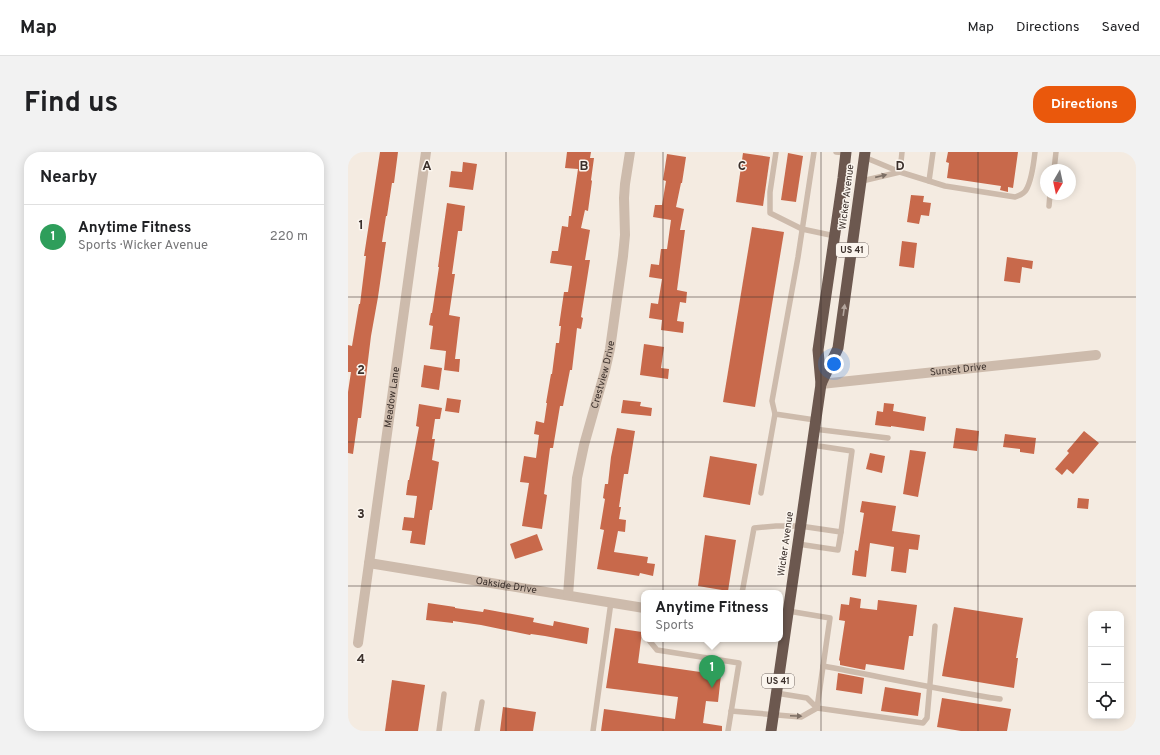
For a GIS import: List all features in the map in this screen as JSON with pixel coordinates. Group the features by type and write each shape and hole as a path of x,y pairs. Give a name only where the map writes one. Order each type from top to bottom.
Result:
{"highway":[{"name":"Wicker Avenue","path":"783,628 788,611 821,384 818,350 835,236 842,152"},
{"name":"Wicker Avenue","path":"821,384 838,348 865,155"},
{"name":"Wicker Avenue","path":"771,731 781,642"}],"street":[{"name":"Meadow Lane","path":"358,643 426,152"},
{"name":"Crestview Drive","path":"568,595 576,478 610,349 623,256 625,235 624,198 630,152"},
{"name":"Sunset Drive","path":"821,384 1096,355"},
{"name":"Oakside Drive","path":"368,563 641,607"}],"lane":[{"path":"776,152 770,192 770,213 802,229 835,236"},
{"path":"761,493 775,414 772,401 814,152"},
{"path":"900,172 902,152"},
{"path":"929,181 933,152"},
{"path":"865,155 900,172 946,186 1015,197 1021,195 1026,190 1034,164 1035,152"},
{"path":"1055,164 1056,152"},
{"path":"862,181 900,172"},
{"path":"1049,206 1050,200"},
{"path":"775,414 815,425 888,438"},
{"path":"798,544 838,550 841,532 852,451 812,446"},
{"path":"743,590 754,528 800,526 841,532"},
{"path":"593,731 611,602"},
{"path":"788,611 830,618 816,708"},
{"path":"731,711 801,717 816,708 923,722 927,718 936,626"},
{"path":"650,642 657,650 739,663 728,731"},
{"path":"823,666 930,686 949,691 1000,699"},
{"path":"776,693 807,698 816,708"},
{"path":"439,731 444,694"},
{"path":"477,731 482,702"}],"building":[{"path":"380,152 398,152 394,183 392,183 382,242 386,242 371,336 361,418 358,418 353,454 348,453 348,392 351,372 348,372 348,345 352,346 360,304 366,256 364,256"},
{"path":"567,152 591,152 590,158 594,158 588,211 585,210 581,228 590,230 585,260 590,260 581,317 583,318 581,329 577,328 572,370 570,370 563,406 560,406 553,448 550,448 544,494 547,495 542,529 522,526 529,483 520,482 524,456 536,458 539,435 534,434 536,421 544,423 556,343 559,343 561,326 559,326 564,292 568,292 572,266 550,263 552,251 558,251 562,226 568,227 569,216 571,216 578,169 565,168"},
{"path":"948,152 1018,152 1013,188 1008,187 1008,192 1000,190 1001,186 947,178 949,163 946,162"},
{"path":"743,153 770,157 763,206 736,202"},
{"path":"788,153 803,156 796,202 781,200"},
{"path":"667,154 686,157 676,207 684,209 680,230 685,230 677,290 687,292 686,303 680,302 677,321 684,322 683,333 661,330 662,320 649,318 651,303 658,304 662,279 649,277 651,264 659,265 661,249 667,249 671,220 653,217 655,205 662,205 666,181 663,180"},
{"path":"463,162 477,164 473,190 449,187 451,171 462,172"},
{"path":"911,195 924,196 923,202 931,203 929,216 921,215 919,224 907,222"},
{"path":"447,203 465,206 462,231 458,231 452,274 455,274 449,315 460,317 455,359 460,359 459,372 444,370 446,351 430,349 433,326 429,325 439,267"},
{"path":"752,227 784,232 755,407 723,402"},
{"path":"902,241 917,243 914,268 899,266"},
{"path":"1007,257 1033,261 1032,269 1022,267 1020,283 1004,281"},
{"path":"644,344 664,347 661,368 669,369 668,379 640,375"},
{"path":"424,365 442,368 439,390 421,387"},
{"path":"447,398 461,400 459,413 445,411"},
{"path":"623,400 641,402 640,406 652,408 651,416 621,413"},
{"path":"884,403 894,404 893,411 926,417 924,431 875,425 877,411 883,412"},
{"path":"419,404 442,408 440,419 435,419 432,439 435,439 432,460 439,462 425,545 410,543 412,531 402,530 404,517 414,518 417,496 406,495 419,427 416,426"},
{"path":"617,428 635,431 628,474 624,474 619,507 621,507 619,519 626,520 625,532 618,531 614,552 648,557 647,563 655,564 653,576 640,573 639,576 597,569 604,530 600,529 605,499 603,498 605,484 608,484 611,457"},
{"path":"956,428 979,431 977,451 953,448"},
{"path":"1084,431 1099,443 1073,474 1067,469 1062,475 1055,469 1069,453 1067,451"},
{"path":"1005,434 1036,438 1034,454 1020,452 1020,449 1003,447"},
{"path":"910,450 926,452 918,497 903,494"},
{"path":"870,453 885,456 882,473 866,469"},
{"path":"710,456 757,464 750,505 703,497"},
{"path":"1078,498 1089,499 1088,509 1077,508"},
{"path":"862,501 896,506 892,531 920,535 918,550 909,549 906,573 891,571 894,547 870,543 866,577 852,575 855,550 858,551 864,513 860,512"},
{"path":"537,534 543,550 515,559 510,544"},
{"path":"705,535 736,540 728,590 698,586"},
{"path":"850,597 861,599 860,608 877,610 878,600 917,605 913,636 909,636 904,670 866,664 865,670 840,665 839,660 845,621 839,620 841,604 849,605"},
{"path":"428,603 483,612 484,609 534,618 533,622 553,626 554,621 589,628 587,644 481,625 453,621 453,623 426,620"},
{"path":"954,607 1023,618 1016,658 1018,658 1014,688 942,676"},
{"path":"615,628 641,632 638,663 721,675 718,702 706,701 703,723 722,726 722,731 601,731 604,709 675,719 678,697 606,688"},
{"path":"838,673 864,678 862,694 836,690"},
{"path":"392,680 425,685 418,731 385,731"},
{"path":"885,687 921,693 918,716 881,711"},
{"path":"942,698 1011,709 1007,731 961,731 937,727"},
{"path":"503,707 536,712 533,731 500,731"}],"place":[{"name":"Anytime Fitness","path":"712,688"}]}
